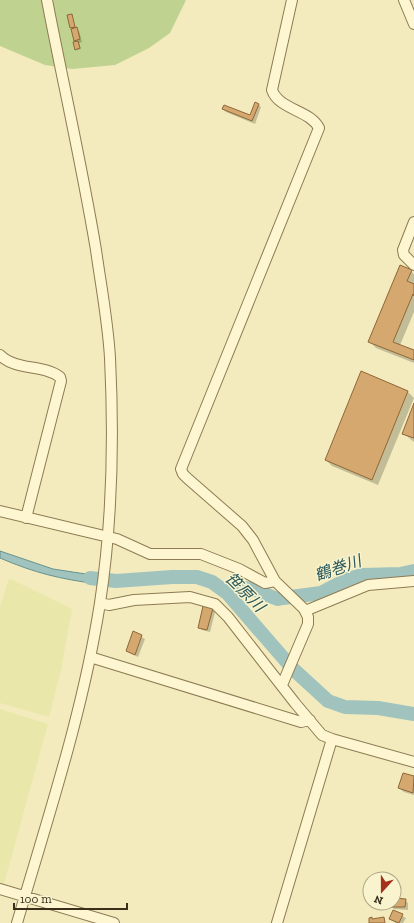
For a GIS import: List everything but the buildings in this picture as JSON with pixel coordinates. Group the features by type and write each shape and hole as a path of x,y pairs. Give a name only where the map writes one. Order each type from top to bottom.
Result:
{"street":[{"path":"17,923 74,728 90,657 100,603 108,536 112,418 110,356 103,296 87,200 47,0"},
{"path":"404,0 414,24"},
{"path":"282,685 308,624 305,610 277,583 250,535 187,478 181,469 319,128 300,112 277,99 272,90 290,1"},
{"path":"414,222 403,250 404,255 414,265"},
{"path":"0,355 11,363 53,373 60,377 61,381 26,518"},
{"path":"0,511 26,518 58,523 90,533 108,536 150,554 188,554 206,556 239,568 265,582 277,583"},
{"path":"305,610 368,585 414,581"},
{"path":"100,603 108,605 134,600 190,597 216,604 322,735 414,762"},
{"path":"90,657 301,722 310,720"},
{"path":"277,923 332,738"},
{"path":"0,889 114,923"}],"shaded area":[{"path":"9,578 72,609 61,670 49,717 0,703 0,607"},
{"path":"0,709 48,724 4,884 0,883"}],"green space":[{"path":"0,0 186,0 170,33 149,48 115,65 72,69 45,65 0,46"}],"water":[{"path":"0,551 53,569 99,576 98,584 60,578 36,572 0,558"}],"waterway":[{"name":"鶴巻川","path":"227,593 242,588 247,588 278,599 321,593 346,580 362,575 400,574 414,571"},
{"name":"笹原川","path":"90,578 116,581 172,577 197,577 212,582 227,593 292,668 328,701 345,707 378,708 414,714"}]}
